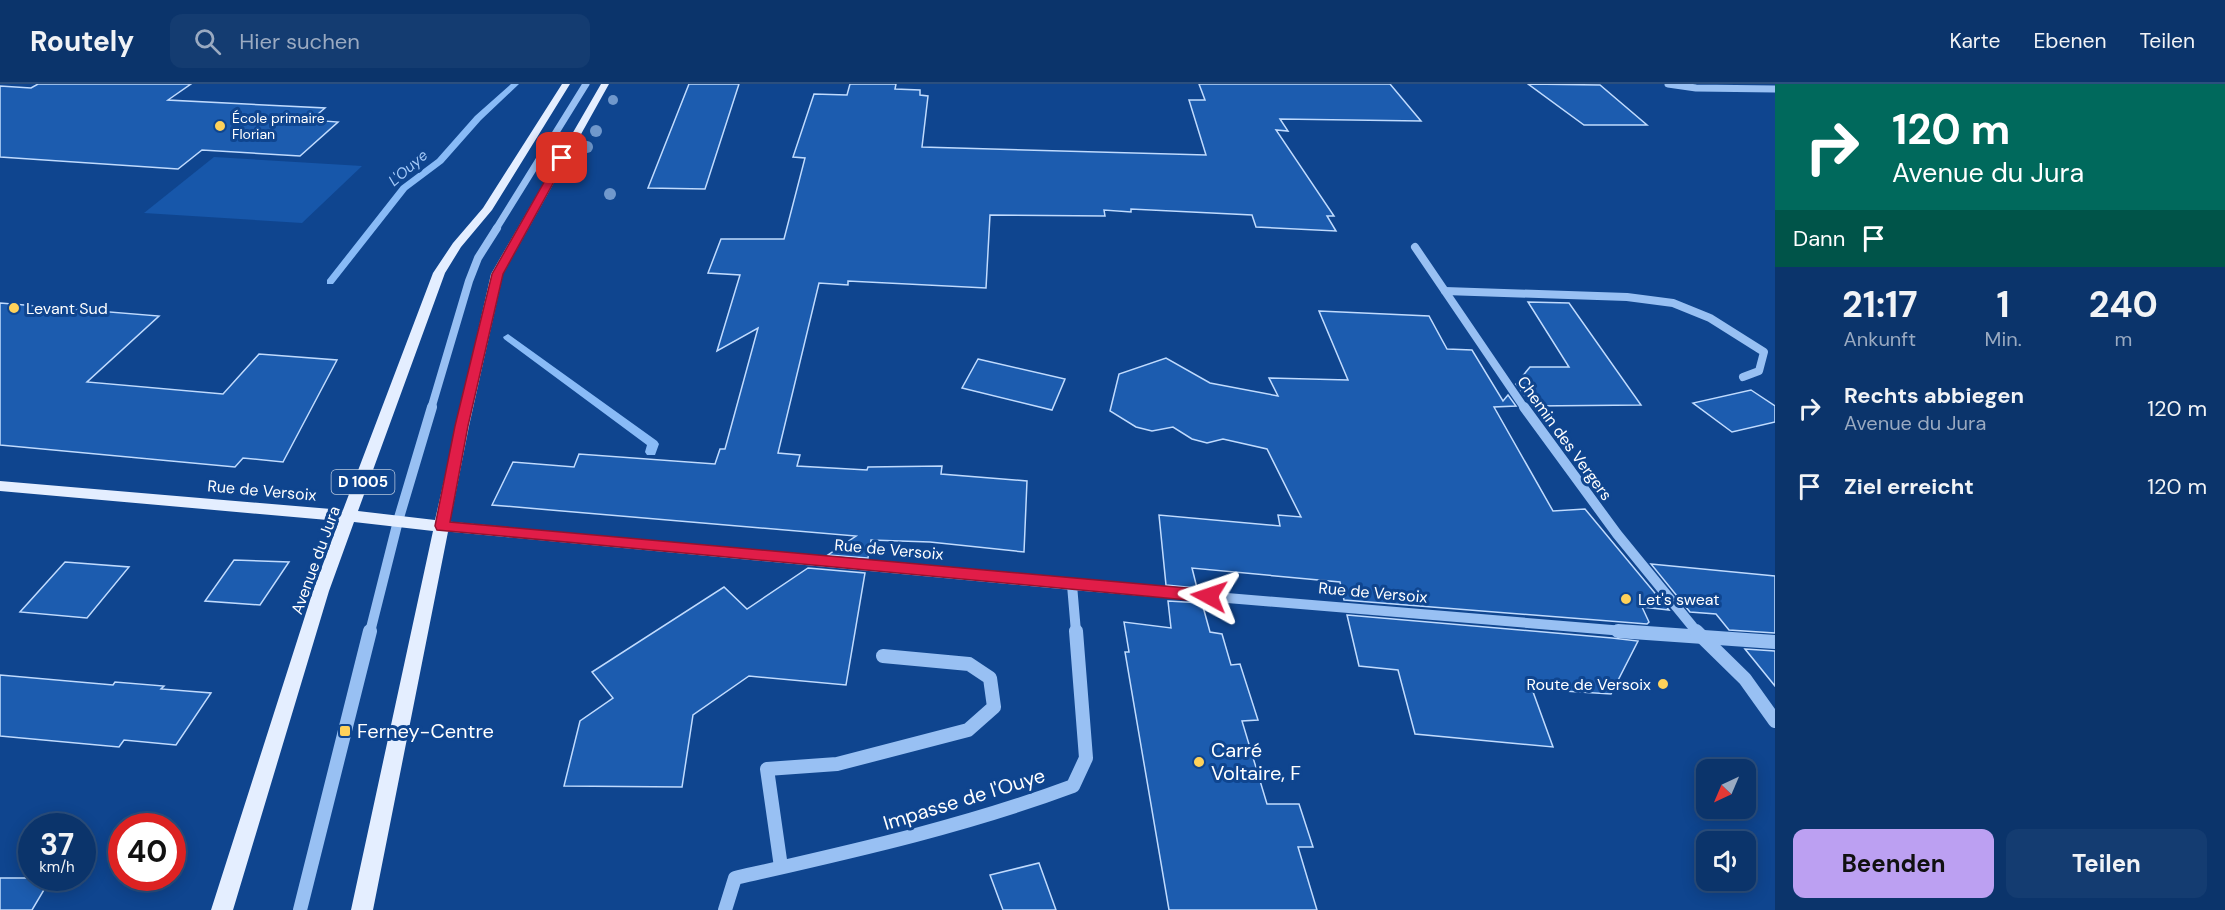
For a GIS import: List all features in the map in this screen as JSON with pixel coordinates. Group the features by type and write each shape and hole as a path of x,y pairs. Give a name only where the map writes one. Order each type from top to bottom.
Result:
{"main road":[{"name":"Avenue du Jura","path":"222,910 321,591 439,273 457,245 487,210 566,84"},
{"path":"362,910 462,426 498,274 604,84"},
{"name":"Rue de Versoix","path":"0,486 442,526"}],"street":[{"path":"300,910 398,521 478,258 586,84"},
{"path":"1668,84 1696,88 1775,90"},
{"name":"Chemin des Vergers","path":"1415,247 1539,429 1595,506 1702,638 1745,679 1775,721"},
{"path":"1445,291 1627,297 1673,303 1710,318 1764,352 1759,371 1743,376"},
{"name":"Rue de Versoix","path":"442,526 1072,585 1702,638 1775,642"},
{"name":"Impasse de l'Ouye","path":"724,910 735,878 893,842 1022,805 1073,786 1086,758 1072,585"},
{"path":"781,867 767,769 837,764 968,730 994,707 990,678 969,664 883,656"}],"shaded area":[{"path":"214,157 362,166 302,223 144,213"}],"building":[{"path":"38,84 191,84 168,100 325,108 311,120 338,122 300,156 202,150 178,169 0,157 0,86 31,88"},
{"path":"689,84 739,84 705,189 648,188"},
{"path":"850,84 896,84 895,89 920,90 920,95 928,96 922,147 1206,155 1189,100 1205,100 1199,84 1390,84 1421,121 1280,119 1288,131 1276,130 1334,216 1327,216 1336,231 1256,227 1252,215 1131,209 1131,212 1104,210 1105,216 990,215 986,288 848,281 848,285 819,283 778,453 800,455 797,466 867,470 868,467 942,466 941,474 1027,481 1024,552 930,542 871,540 868,558 828,555 856,536 492,505 513,462 574,467 579,454 715,464 720,449 725,449 758,328 717,351 740,275 708,273 721,239 784,239 805,158 793,157 814,94 847,95"},
{"path":"1528,84 1600,85 1647,125 1584,125"},
{"path":"1528,302 1569,303 1641,405 1533,406 1516,384 1530,367 1569,367"},
{"path":"0,303 159,316 87,382 223,394 259,354 337,360 283,462 243,458 235,467 0,445"},
{"path":"1319,311 1429,316 1447,349 1472,350 1503,401 1508,395 1516,406 1494,407 1553,511 1585,509 1669,610 1642,607 1649,622 1647,624 1344,600 1340,582 1192,568 1197,588 1166,585 1159,515 1280,526 1278,515 1301,517 1267,449 1223,439 1207,443 1192,439 1173,427 1152,431 1136,427 1110,411 1119,374 1166,358 1210,383 1278,396 1269,378 1348,380"},
{"path":"978,359 1065,379 1052,410 962,388"},
{"path":"1751,390 1775,406 1775,422 1732,432 1693,403"},
{"path":"234,560 289,562 260,605 205,601"},
{"path":"65,562 129,567 87,618 20,612"},
{"path":"1651,564 1775,576 1775,633 1729,630 1716,614 1690,612"},
{"path":"808,568 865,573 846,685 749,676 693,715 682,787 564,786 580,721 613,698 592,672 724,587 747,609"},
{"name":"Carré Voltaire, F","path":"1168,601 1202,603 1210,632 1222,634 1231,665 1240,664 1258,720 1242,721 1267,804 1299,804 1313,847 1298,847 1317,910 1169,910 1125,652 1129,652 1124,622 1171,628"},
{"path":"1347,615 1638,641 1611,694 1532,689 1553,747 1415,734 1398,670 1359,666"},
{"path":"1745,649 1775,651 1775,686"},
{"path":"0,675 113,685 115,682 164,686 161,689 211,693 176,745 124,740 119,747 0,736"},
{"path":"1039,863 1056,910 1003,910 990,875"},
{"path":"0,878 18,878 18,891 43,891 32,910 0,910"}],"waterway":[{"name":"L'Ouye","path":"330,282 404,188 440,161 478,118 515,84"},
{"name":"L'Ouye","path":"508,337 653,444 651,452"}],"place":[{"name":"École primaire Florian","path":"220,126"},
{"name":"Levant Sud","path":"14,308"},
{"name":"Let's sweat","path":"1626,599"},
{"name":"Route de Versoix","path":"1663,684"},
{"name":"Ferney-Centre","path":"345,731"},
{"name":"Carré Voltaire, F","path":"1199,762"}],"route":[{"path":"562,158 498,274 462,426 442,526 1209,596"}]}
